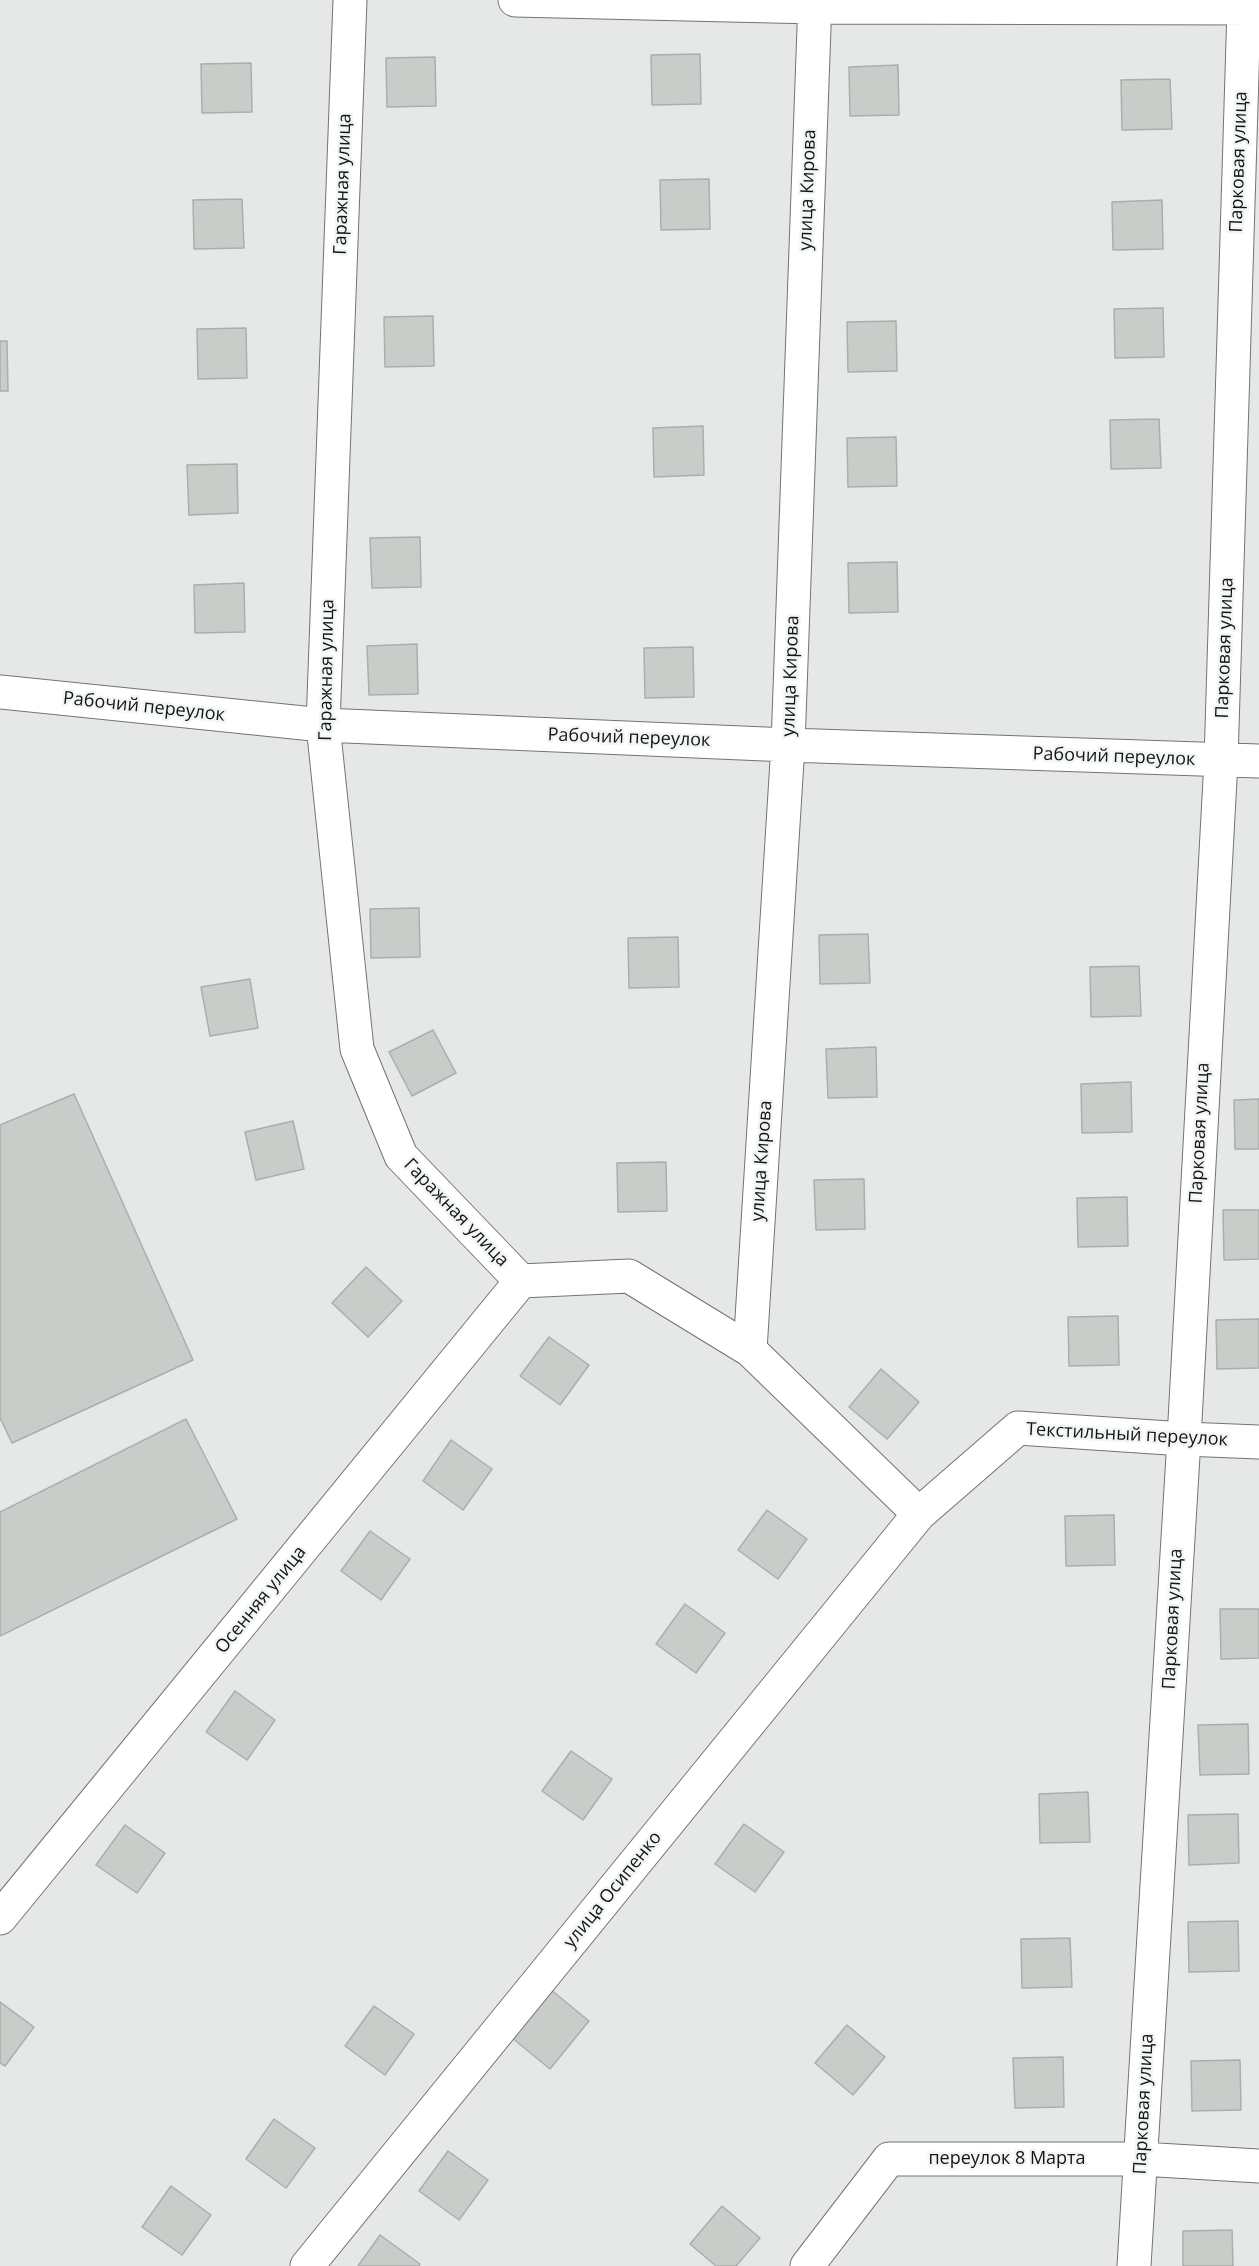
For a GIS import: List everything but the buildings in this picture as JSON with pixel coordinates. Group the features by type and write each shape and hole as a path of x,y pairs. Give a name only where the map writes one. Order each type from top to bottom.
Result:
{"street":[{"name":"Гаражная улица","path":"350,0 323,725 357,1049 401,1156 521,1281"},
{"path":"515,0 1248,6"},
{"name":"улица Кирова","path":"750,1350 788,745 815,3"},
{"name":"Парковая улица","path":"1134,2266 1184,1439 1221,760 1248,6"},
{"name":"Рабочий переулок","path":"0,692 323,725 1259,762"},
{"path":"521,1281 629,1276 750,1350 919,1514"},
{"name":"Осенняя улица","path":"0,1918 521,1281"},
{"name":"Текстильный переулок","path":"919,1514 1018,1428 1259,1442"},
{"name":"улица Осипенко","path":"307,2266 919,1514"},
{"name":"переулок 8 Марта","path":"807,2266 889,2159 1141,2159 1259,2166"}]}
